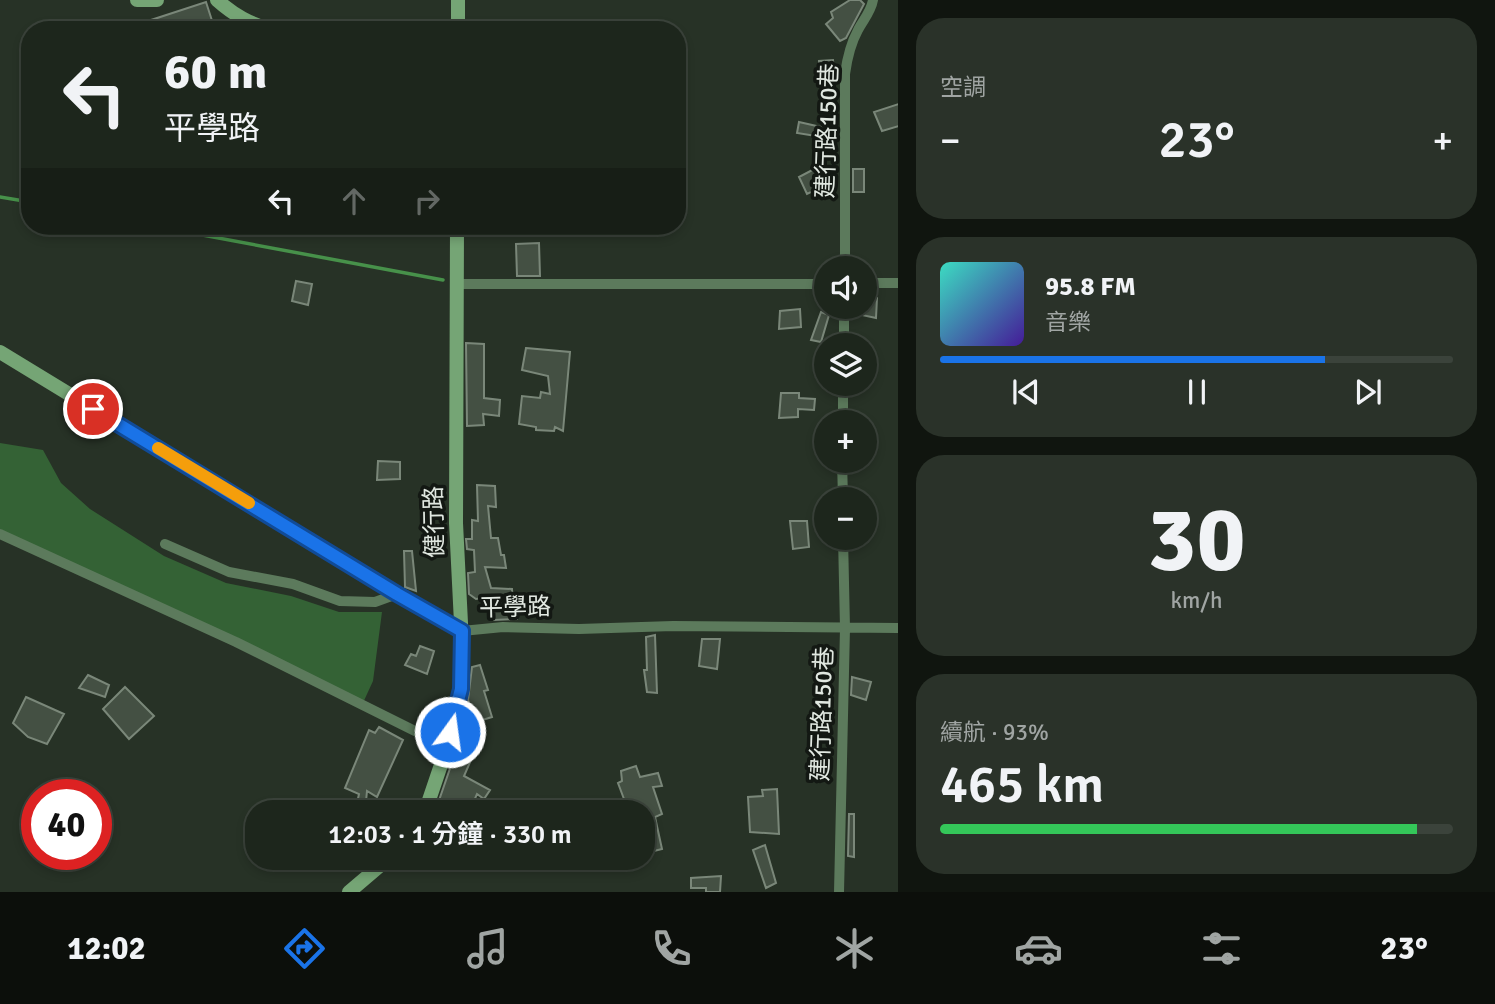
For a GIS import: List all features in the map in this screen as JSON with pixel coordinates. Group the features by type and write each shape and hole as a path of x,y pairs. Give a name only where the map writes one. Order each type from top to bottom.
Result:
{"street":[{"path":"137,0 158,0"},
{"path":"217,0 245,21"},
{"path":"458,0 458,21"},
{"name":"建行路150巷","path":"845,256 845,74 857,31 871,9 873,0"},
{"name":"健行路","path":"429,800 447,747 461,689 462,631 456,523 457,235"},
{"path":"877,284 898,283"},
{"path":"457,284 814,284"},
{"name":"平學路","path":"0,352 462,631 503,626 579,629 673,626 898,628"},
{"path":"0,534 236,642 447,747"},
{"path":"164,544 229,572 293,584 340,601 375,602 397,594"},
{"name":"建行路150巷","path":"839,892 845,628 843,550"},
{"path":"349,892 375,870"}],"green space":[{"path":"0,443 43,450 61,483 90,509 164,556 226,583 291,596 339,612 382,612 373,681 362,705 0,538"}],"building":[{"path":"850,0 860,0 864,4 846,38 840,41 826,24 833,18 831,12"},
{"path":"206,2 212,21 148,21"},
{"path":"833,60 835,84 819,84 819,61"},
{"path":"898,104 898,126 882,131 874,112"},
{"path":"799,122 830,129 829,138 797,133"},
{"path":"820,166 828,184 807,194 799,177"},
{"path":"853,169 864,169 864,192 853,192"},
{"path":"539,243 540,276 517,276 516,244"},
{"path":"296,281 312,284 308,305 292,301"},
{"path":"800,309 801,327 779,329 780,311"},
{"path":"818,319 828,319 824,333 814,333 814,341 811,340"},
{"path":"466,343 484,344 484,398 500,400 499,416 483,414 484,425 467,426"},
{"path":"526,348 570,352 563,431 555,427 554,431 536,430 536,427 519,424 522,396 540,398 541,392 550,394 548,376 522,370"},
{"path":"781,393 799,393 799,398 815,399 814,410 798,409 798,417 779,418"},
{"path":"378,461 400,462 400,479 377,480"},
{"path":"477,485 495,486 496,507 488,506 491,538 498,538 506,568 485,567 491,588 512,589 513,615 517,615 517,619 494,620 495,602 484,604 482,598 476,599 469,594 468,573 475,572 474,550 467,549 466,539 472,539 472,520 478,521"},
{"path":"790,521 807,521 809,547 793,549"},
{"path":"404,551 412,551 416,591 405,587"},
{"path":"655,635 657,693 647,692 644,670 647,670 646,637"},
{"path":"702,639 720,639 717,669 699,666"},
{"path":"420,646 434,651 427,674 405,665 411,654 416,656"},
{"path":"480,665 488,690 484,691 492,717 476,722 468,700 472,667"},
{"path":"88,675 109,685 105,697 79,688"},
{"path":"852,677 871,682 866,700 851,695"},
{"path":"125,687 154,716 129,739 103,709"},
{"path":"26,697 64,714 47,744 28,737 13,723"},
{"path":"379,727 403,740 377,797 367,791 366,800 358,800 359,794 345,788 369,730 375,733"},
{"path":"456,751 471,760 464,776 490,790 484,799 477,794 474,800 439,800"},
{"path":"636,766 640,777 658,773 662,786 653,787 662,814 655,817 655,800 624,800 618,783 622,781 621,771"},
{"path":"777,789 779,834 750,832 748,797 763,796 762,790"},
{"path":"849,814 854,814 854,857 848,856"},
{"path":"655,817 662,849 655,851"},
{"path":"765,845 776,883 766,888 753,850"},
{"path":"721,876 720,892 691,888 691,878"}],"waterway":[{"path":"0,197 21,200"},
{"path":"202,235 443,280"}],"slow traffic":[{"path":"158,448 249,503"}],"route":[{"path":"93,409 462,631 461,689 450,732"}]}
